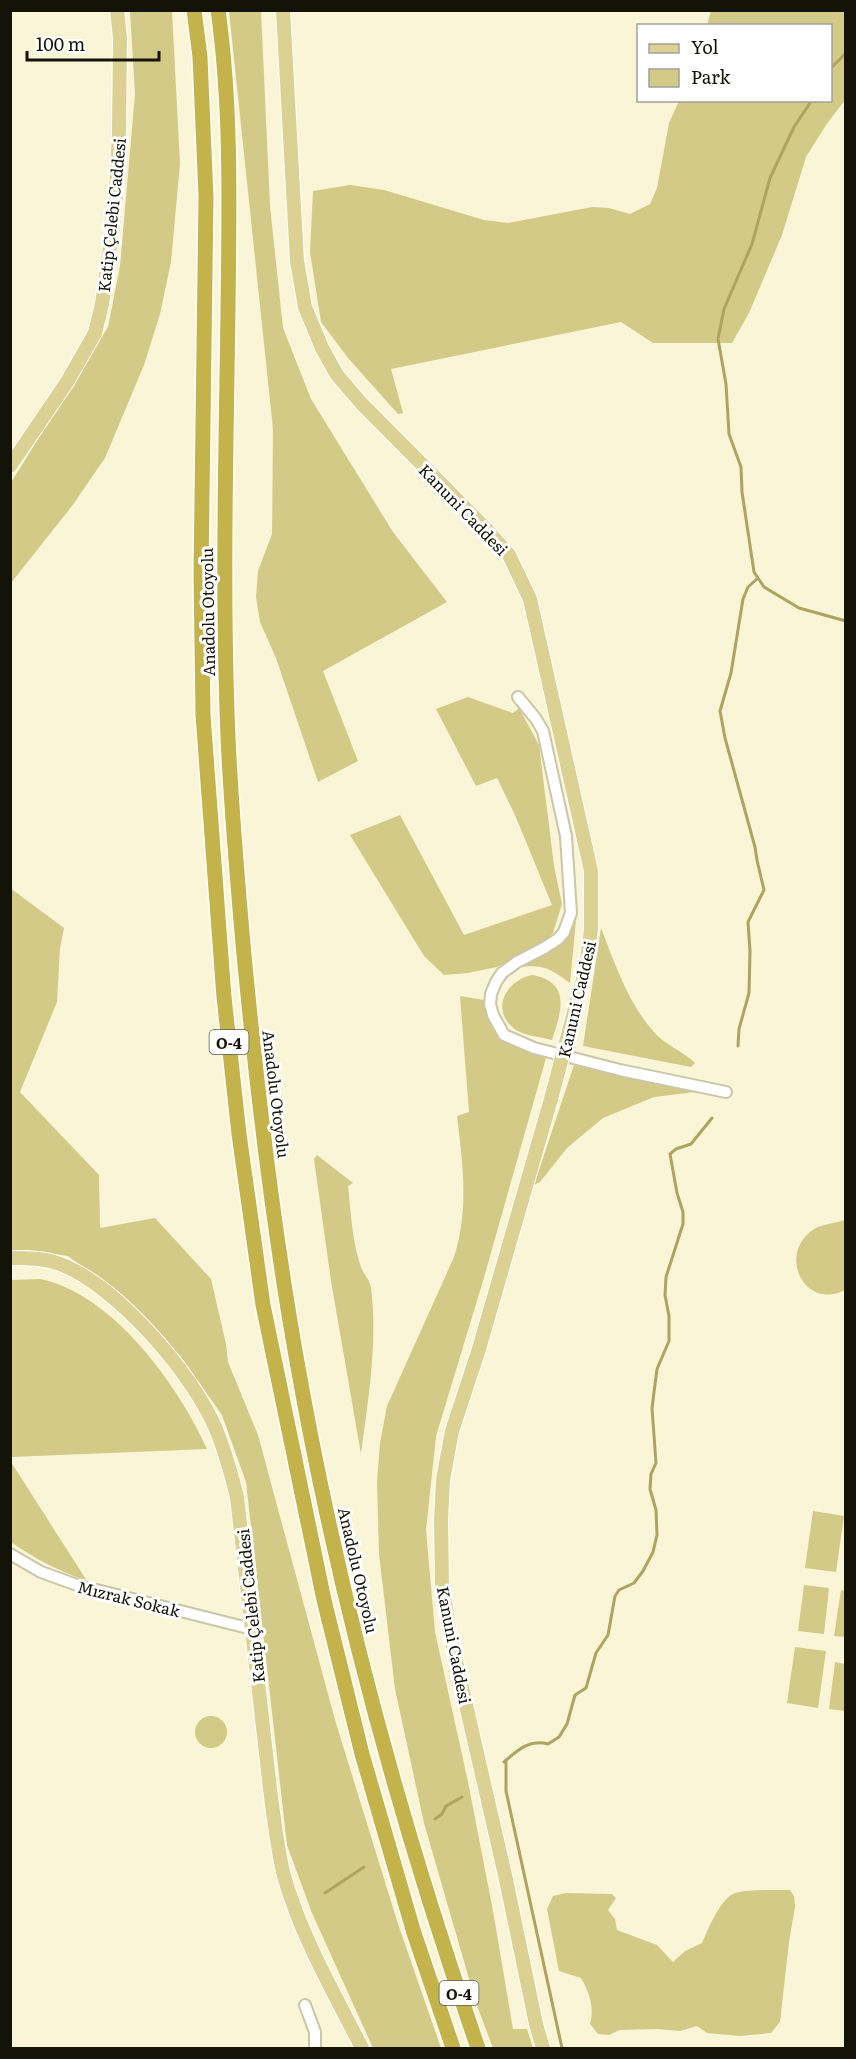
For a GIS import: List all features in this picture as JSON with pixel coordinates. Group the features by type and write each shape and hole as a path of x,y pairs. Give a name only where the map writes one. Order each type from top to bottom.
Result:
{"highway":[{"name":"Anadolu Otoyolu","path":"194,10 200,57 206,197 201,574 203,715 224,997 239,1134 263,1305 324,1600 362,1754 414,1933 453,2049"},
{"name":"Anadolu Otoyolu","path":"218,10 227,117 224,566 225,656 232,817 252,1039 278,1244 296,1357 358,1645 440,1938 478,2049"}],"main road":[{"name":"Katip Çelebi Caddesi","path":"10,466 68,382 95,333 102,304 115,210 120,38 117,10"},
{"name":"Kanuni Caddesi","path":"283,10 297,261 305,307 322,348 337,375 362,404 509,555 530,599 591,871 591,929 586,968 479,1349 452,1431 443,1480 441,1520 442,1582 450,1635 543,2049"},
{"name":"Katip Çelebi Caddesi","path":"10,1258 32,1258 60,1264 86,1277 108,1293 166,1352 193,1389 214,1426 228,1463 237,1497 276,1836 284,1875 314,1952 362,2049"}],"street":[{"path":"518,697 543,731 566,836 571,913 564,932 558,939 517,962 502,973 495,982 490,1004 493,1015 504,1035 534,1048 620,1070 726,1092"},
{"name":"Mızrak Sokak","path":"10,1554 40,1572 77,1585 252,1629"},
{"path":"305,2005 315,2032 315,2049"}],"green space":[{"path":"130,11 172,11 180,164 171,262 160,314 144,365 105,458 72,506 11,583 10,484 108,327 120,266 135,94"},
{"path":"229,11 261,11 270,206 283,328 311,399 393,532 447,602 323,671 358,761 318,782 276,658 260,622 256,597 258,571 272,534 273,429"},
{"path":"711,11 845,11 845,100 806,157 782,235 749,313 732,343 653,343 621,322 391,369 403,413 398,414 348,358 321,322 310,252 313,191 350,185 384,190 484,220 508,223 592,207 609,208 630,214 650,204 657,188 669,123 679,102 832,102 832,24 707,24"},
{"path":"468,697 513,713 519,708 539,745 554,866 562,904 553,933 542,944 497,967 444,975 424,956 350,835 400,815 464,935 552,905 515,815 497,778 476,786 436,709"},
{"path":"10,888 64,928 60,948 57,1002 20,1092 99,1175 100,1228 155,1218 211,1279 228,1362 258,1435 335,1720 398,1924 441,2048 373,2048 312,1913 287,1845 246,1482 222,1415 181,1357 126,1299 68,1256 27,1250 11,1251"},
{"path":"576,920 570,983 547,969 535,966 519,967 549,950 569,935"},
{"path":"601,928 623,983 637,1009 658,1037 695,1063 691,1067 583,1046"},
{"path":"532,975 545,979 558,991 560,1009 552,1040 516,1030 508,1023 504,1015 502,1006 508,990 522,978"},
{"path":"460,996 484,1000 488,1017 500,1040 546,1058 483,1281 436,1436 426,1530 435,1632 468,1782 513,2029 527,2029 533,2048 493,2048 476,2003 424,1823 395,1689 379,1554 377,1482 380,1443 387,1406 454,1257 462,1222 463,1169 457,1116 469,1112"},
{"path":"574,1065 693,1089 695,1092 654,1097 603,1118 567,1148 540,1182 534,1185"},
{"path":"317,1155 353,1183 348,1186 354,1237 361,1267 371,1288 373,1350 361,1454 331,1281 314,1159"},
{"path":"845,1220 845,1290 831,1294 818,1293 808,1287 800,1277 797,1252 803,1240 814,1229"},
{"path":"40,1279 67,1288 93,1303 117,1322 161,1371 195,1424 207,1449 11,1457 11,1280"},
{"path":"10,1462 87,1581 48,1564 11,1542"},
{"path":"813,1511 844,1516 836,1572 805,1568"},
{"path":"804,1585 829,1588 824,1634 798,1631"},
{"path":"841,1590 845,1591 845,1637 834,1636"},
{"path":"795,1647 826,1651 818,1708 787,1703"},
{"path":"835,1662 845,1664 845,1711 829,1709"},
{"path":"211,1716 222,1721 227,1732 222,1743 211,1748 200,1743 195,1732 200,1721"},
{"path":"790,1890 794,1896 795,1907 780,2022 771,2033 740,2036 707,2033 697,2026 680,2031 620,2030 609,2035 598,2034 590,2024 592,2012 590,2000 581,1978 559,1971 547,1909 553,1896 566,1893 612,1894 616,1898 608,1910 615,1919 617,1930 657,1945 673,1962 685,1951 702,1943 719,1909 733,1894"}],"waterway":[{"path":"832,67 846,53"},
{"path":"811,102 794,127 770,178 752,244 724,309 718,339 726,384 729,434 741,467 742,492 754,572 764,587 799,608 846,621"},
{"path":"738,1046 739,1029 749,993 748,922 764,890 720,711 731,673 743,599 748,587 758,578"},
{"path":"504,1762 529,1744 548,1744 559,1737 567,1724 575,1695 586,1688 596,1653 608,1635 615,1596 619,1590 634,1583 653,1552 657,1535 656,1510 650,1489 651,1474 656,1463 652,1408 657,1369 669,1341 669,1316 665,1295 666,1277 683,1224 683,1212 670,1154 676,1149 691,1144 712,1118"},
{"path":"506,1760 506,1791 562,2048"},
{"path":"435,1819 442,1814 446,1806 462,1797"},
{"path":"325,1893 364,1867"}]}
